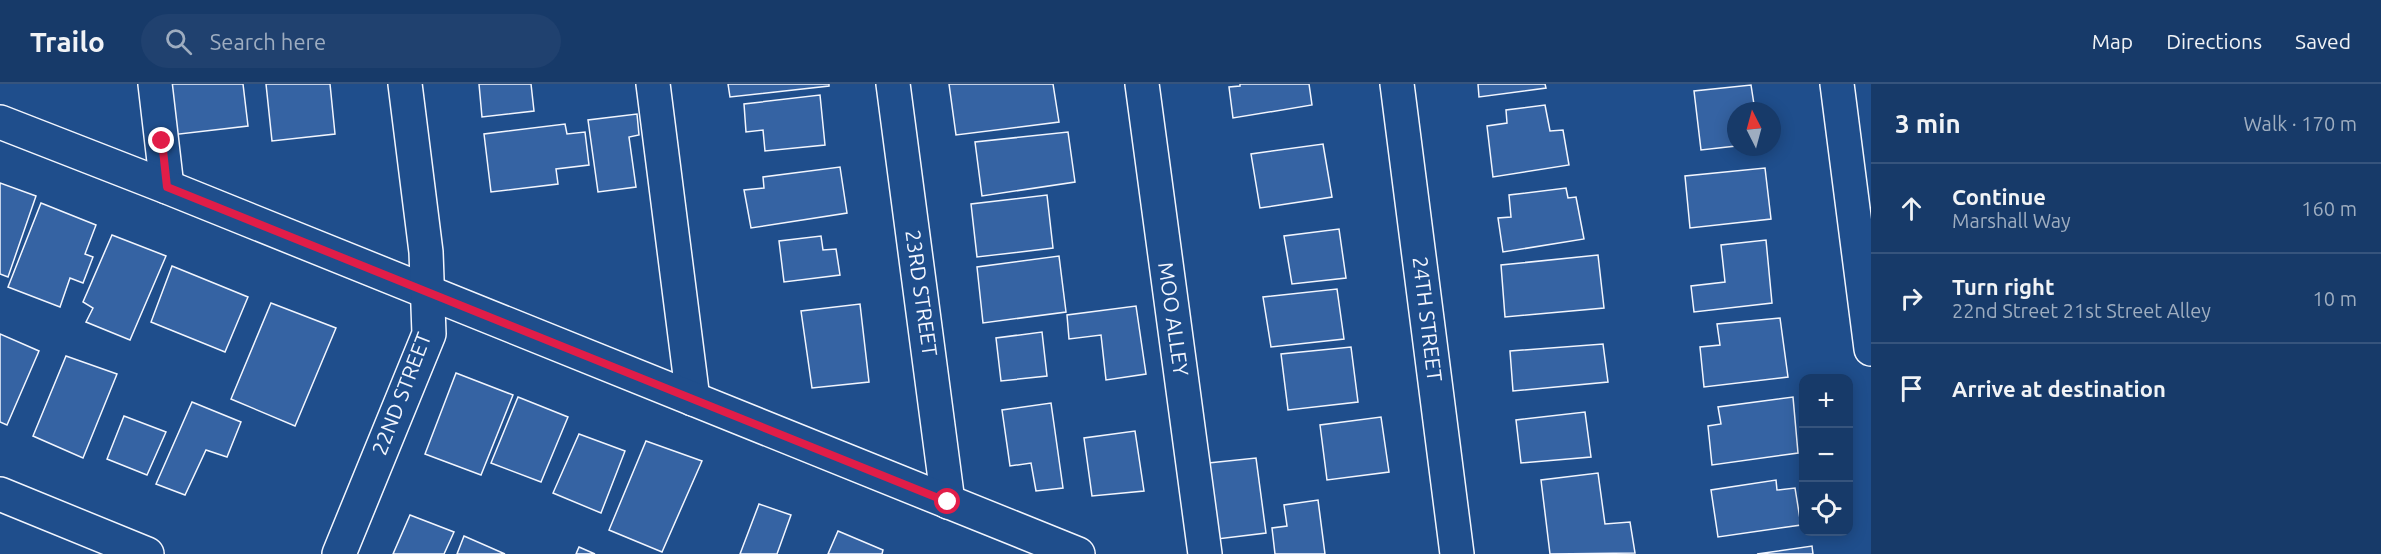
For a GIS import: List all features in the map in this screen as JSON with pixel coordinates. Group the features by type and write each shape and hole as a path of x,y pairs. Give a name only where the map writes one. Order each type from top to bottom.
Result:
{"street":[{"path":"154,84 167,187"},
{"name":"22ND STREET","path":"339,554 429,334 426,252 405,84"},
{"path":"653,84 693,399"},
{"name":"23RD STREET","path":"893,84 948,502"},
{"name":"MOO ALLEY","path":"1142,84 1205,554"},
{"name":"24TH STREET","path":"1397,84 1457,554"},
{"path":"1837,84 1871,349"},
{"path":"0,122 1078,554"},
{"path":"0,494 147,554"}],"building":[{"path":"165,84 243,84 248,126 171,135"},
{"path":"266,84 330,84 335,134 272,141"},
{"path":"479,84 531,84 534,111 482,117"},
{"path":"728,84 829,84 829,86 730,97"},
{"path":"949,84 1053,84 1059,122 956,135"},
{"path":"1240,84 1309,84 1312,105 1233,118 1229,87 1240,86"},
{"path":"1478,84 1545,84 1546,88 1479,97"},
{"path":"1751,85 1754,102 1727,102 1727,147 1701,150 1694,91"},
{"path":"820,95 825,145 765,151 763,130 746,132 744,104"},
{"path":"1545,105 1550,131 1563,130 1569,165 1493,177 1487,126 1507,123 1506,110"},
{"path":"637,114 639,135 629,137 636,187 598,192 588,120"},
{"path":"565,124 567,134 585,132 589,165 556,169 558,184 491,192 484,134"},
{"path":"1068,132 1075,182 982,196 975,142"},
{"path":"1323,144 1332,197 1260,208 1251,154"},
{"path":"840,167 847,213 751,228 744,190 764,188 763,177"},
{"path":"1765,168 1771,219 1690,228 1685,176"},
{"path":"0,183 36,196 8,277 0,274"},
{"path":"1566,188 1568,198 1576,197 1584,239 1503,252 1498,218 1511,217 1509,195"},
{"path":"1047,195 1053,248 977,257 971,204"},
{"path":"41,203 96,225 85,254 93,257 83,283 70,278 60,307 8,287"},
{"path":"1339,229 1346,278 1292,284 1284,236"},
{"path":"112,235 166,256 130,340 86,322 93,308 83,302"},
{"path":"821,236 823,250 836,249 840,275 784,282 779,241"},
{"path":"1766,240 1772,303 1694,312 1691,286 1725,282 1721,245"},
{"path":"1598,255 1604,308 1505,317 1501,265"},
{"path":"1059,256 1066,312 983,323 977,267"},
{"path":"172,266 248,297 225,352 151,322"},
{"path":"1337,289 1344,339 1271,347 1263,297"},
{"path":"271,303 336,328 295,426 231,399"},
{"path":"860,304 869,382 812,388 801,311"},
{"path":"1136,306 1146,374 1106,380 1101,335 1069,339 1067,315"},
{"path":"1780,318 1788,377 1704,387 1700,347 1720,345 1717,324"},
{"path":"1042,332 1047,376 1001,381 996,338"},
{"path":"0,334 39,351 7,425 0,422"},
{"path":"1603,344 1608,382 1513,391 1510,351"},
{"path":"1351,347 1358,402 1288,410 1281,354"},
{"path":"66,356 117,374 83,458 33,436"},
{"path":"456,373 513,395 481,475 425,454"},
{"path":"518,397 568,417 541,482 491,463"},
{"path":"1793,397 1798,453 1712,465 1708,426 1721,424 1718,407"},
{"path":"192,402 241,422 227,457 206,450 185,495 156,484"},
{"path":"1051,403 1063,488 1036,491 1031,463 1010,466 1002,410"},
{"path":"1585,412 1591,457 1521,463 1516,420"},
{"path":"124,416 166,432 147,475 107,459"},
{"path":"1381,417 1389,472 1327,480 1320,425"},
{"path":"1135,431 1144,491 1092,496 1084,438"},
{"path":"579,434 625,451 601,513 553,493"},
{"path":"646,441 702,461 662,552 609,530"},
{"path":"1256,458 1266,533 1209,540 1199,464"},
{"path":"1598,473 1605,524 1630,522 1635,553 1550,554 1541,480"},
{"path":"1776,480 1777,490 1795,488 1799,525 1718,537 1711,490"},
{"path":"1318,500 1325,554 1275,554 1272,528 1287,526 1284,505"},
{"path":"759,504 791,515 777,554 740,554"},
{"path":"410,515 454,532 444,554 393,554"},
{"path":"838,531 883,550 882,554 828,554"},
{"path":"464,536 505,554 457,554"},
{"path":"1812,546 1813,554 1757,554"},
{"path":"579,547 595,554 576,554"}],"route":[{"path":"162,141 167,187 948,502"}]}
